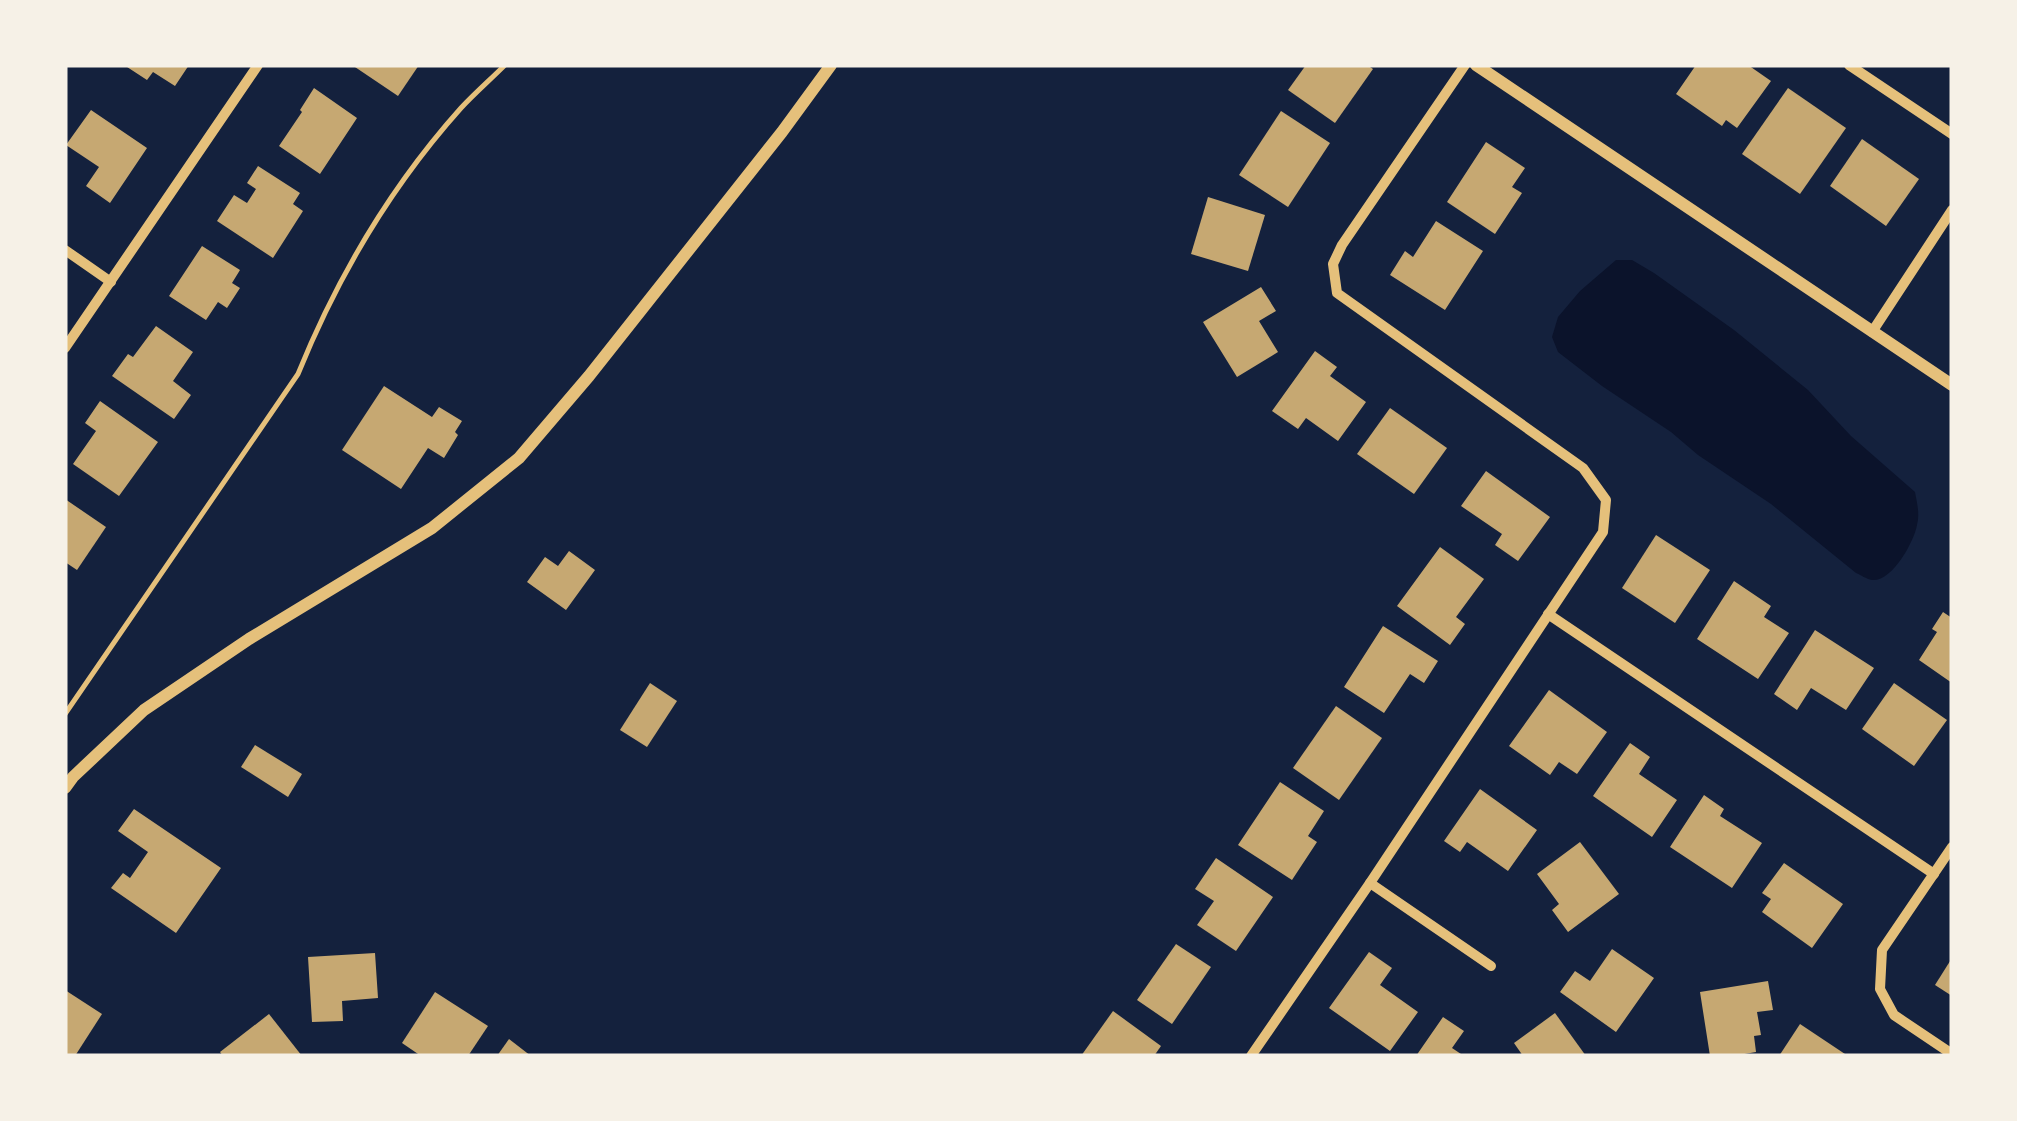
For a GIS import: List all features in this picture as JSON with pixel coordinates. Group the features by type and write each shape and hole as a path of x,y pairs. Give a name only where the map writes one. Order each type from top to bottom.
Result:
{"street":[{"path":"65,348 258,65"},
{"path":"65,788 144,710 249,639 432,528 519,458 590,376 831,65"},
{"path":"1251,1056 1603,532 1606,500 1583,468 1337,293 1333,264 1342,245 1465,65"},
{"path":"1476,65 1952,386"},
{"path":"1849,65 1952,134"},
{"path":"1872,332 1952,210"},
{"path":"65,250 111,282"},
{"path":"1548,614 1934,874"},
{"path":"1952,847 1882,950 1880,989 1894,1015 1952,1054"},
{"path":"1370,883 1491,966"}],"path":[{"path":"65,714 298,374 331,299 366,236 462,107 505,65"}],"water":[{"path":"1616,260 1632,260 1654,273 1734,330 1808,390 1851,436 1915,492 1915,532 1901,560 1887,575 1872,580 1856,573 1771,504 1558,352 1552,337 1558,317 1580,291"}],"building":[{"path":"124,65 189,65 175,86 153,72 147,80"},
{"path":"352,65 419,65 398,96"},
{"path":"1306,65 1367,65 1373,69 1335,123 1288,90"},
{"path":"1696,65 1748,65 1771,81 1737,128 1726,120 1722,126 1676,94"},
{"path":"314,88 357,118 320,174 279,146"},
{"path":"1788,88 1846,128 1800,194 1742,154"},
{"path":"91,110 147,148 110,203 86,186 99,167 66,145"},
{"path":"1281,111 1330,143 1288,207 1239,175"},
{"path":"1862,139 1919,179 1886,226 1830,186"},
{"path":"1486,142 1525,168 1512,187 1522,193 1495,234 1447,202"},
{"path":"258,166 300,193 293,204 303,211 273,258 217,221 234,195 247,203 256,189 247,183"},
{"path":"1208,197 1265,215 1248,271 1191,254"},
{"path":"1436,221 1483,251 1445,310 1390,275 1405,251 1413,257"},
{"path":"202,246 240,270 232,283 240,288 227,308 218,302 206,320 169,296"},
{"path":"1261,287 1276,311 1259,321 1278,352 1237,377 1203,322"},
{"path":"156,326 193,352 173,381 191,395 174,419 112,376 128,354 133,357"},
{"path":"1315,351 1337,367 1330,376 1366,402 1338,441 1306,418 1298,429 1272,411"},
{"path":"384,386 432,417 439,407 462,421 444,458 428,448 401,489 342,450"},
{"path":"100,401 158,442 119,496 73,464 96,431 85,423"},
{"path":"1390,408 1447,448 1414,494 1357,454"},
{"path":"1486,471 1550,517 1518,561 1495,545 1502,534 1461,506"},
{"path":"65,499 106,527 77,570 65,562"},
{"path":"1656,535 1710,570 1675,623 1622,588"},
{"path":"1440,547 1484,579 1456,617 1465,624 1450,645 1397,606"},
{"path":"569,551 595,570 566,610 527,582 545,557 558,566"},
{"path":"1734,581 1771,606 1764,617 1789,633 1758,679 1697,639"},
{"path":"1943,612 1952,618 1952,683 1919,660 1937,632 1932,629"},
{"path":"1383,626 1438,661 1424,683 1410,674 1384,713 1344,687"},
{"path":"1815,630 1874,668 1846,710 1811,688 1797,710 1774,694"},
{"path":"650,683 677,701 647,747 620,730"},
{"path":"1894,683 1947,720 1914,766 1862,729"},
{"path":"1549,690 1607,732 1577,774 1559,762 1550,775 1509,746"},
{"path":"1336,706 1382,738 1339,800 1293,768"},
{"path":"1630,743 1650,757 1639,774 1677,800 1652,837 1593,796"},
{"path":"255,745 302,774 288,797 241,767"},
{"path":"1280,782 1324,811 1308,836 1317,842 1292,880 1238,845"},
{"path":"1480,789 1537,830 1508,871 1467,842 1460,852 1444,841"},
{"path":"1704,795 1724,809 1720,816 1762,843 1732,888 1670,847"},
{"path":"134,809 221,868 176,933 111,888 123,873 130,878 148,852 118,831"},
{"path":"1580,842 1619,894 1568,932 1552,910 1559,904 1537,874"},
{"path":"1216,858 1273,897 1236,951 1197,925 1214,901 1195,889"},
{"path":"1784,863 1843,904 1812,948 1762,912 1771,899 1762,893"},
{"path":"1176,944 1211,967 1172,1024 1137,1000"},
{"path":"1612,949 1654,978 1616,1032 1560,992 1575,971 1590,981"},
{"path":"1369,952 1392,968 1380,985 1418,1012 1390,1051 1329,1008"},
{"path":"375,953 378,998 342,1001 343,1021 312,1022 308,957"},
{"path":"1952,958 1952,996 1935,985"},
{"path":"1768,981 1773,1010 1757,1012 1761,1035 1754,1036 1756,1052 1710,1056 1700,992"},
{"path":"65,990 102,1014 75,1056 65,1056"},
{"path":"435,992 488,1026 468,1056 421,1056 402,1043"},
{"path":"1113,1011 1161,1046 1154,1056 1081,1056"},
{"path":"1555,1013 1586,1056 1523,1056 1514,1043"},
{"path":"269,1014 302,1056 223,1056 220,1052"},
{"path":"1443,1017 1464,1031 1452,1048 1464,1056 1416,1056"},
{"path":"1800,1024 1848,1056 1779,1056"},
{"path":"509,1039 531,1056 497,1056"}]}
